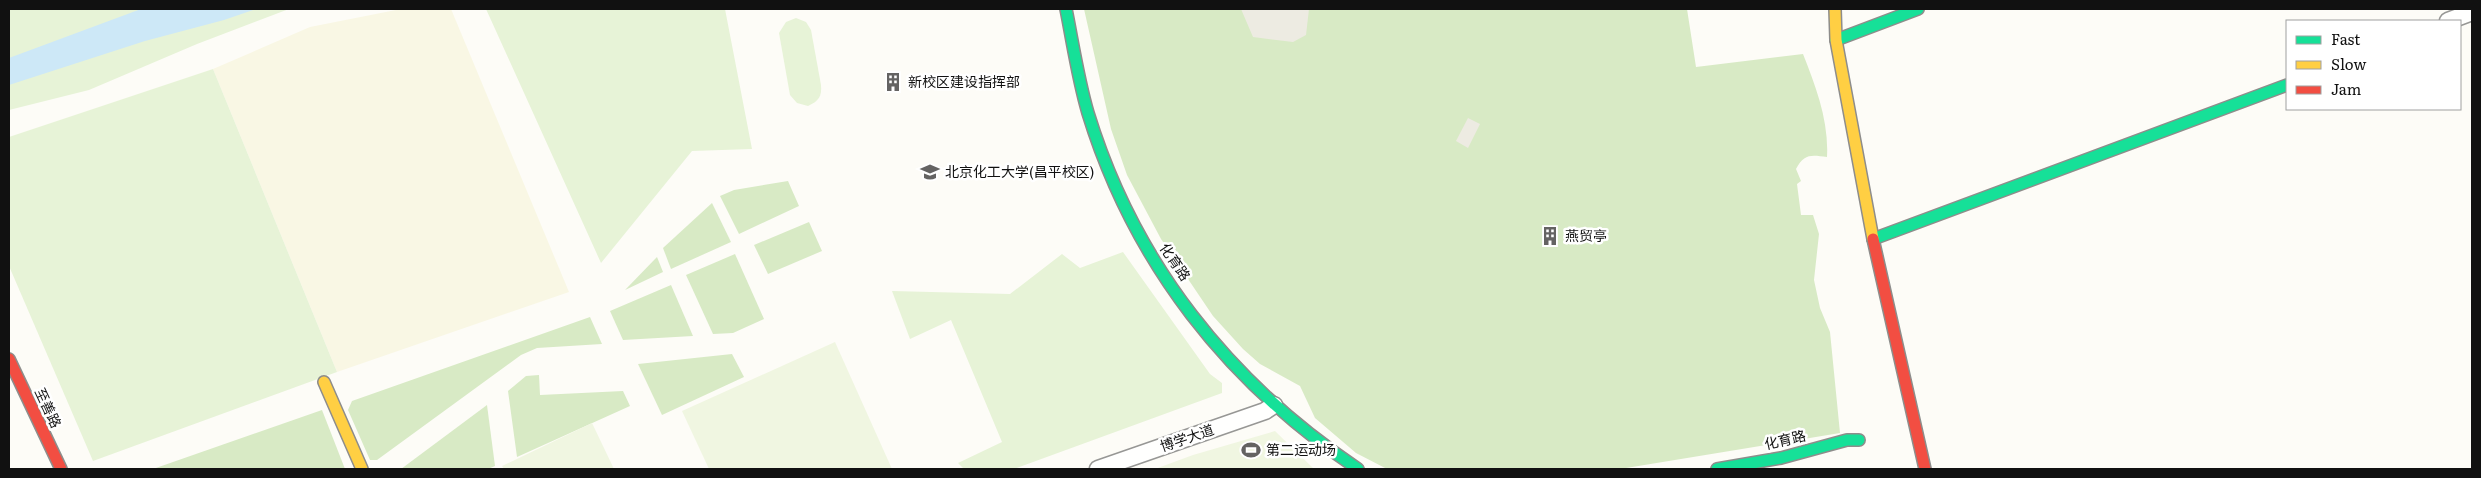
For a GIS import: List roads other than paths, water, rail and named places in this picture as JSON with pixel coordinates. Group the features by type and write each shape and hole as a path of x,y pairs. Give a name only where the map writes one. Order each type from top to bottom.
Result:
{"street":[{"name":"化育路","path":"1066,9 1088,112 1121,198 1142,240 1212,342 1250,383 1331,451 1358,469"},
{"path":"1835,9 1836,40 1873,239 1926,469"},
{"path":"1836,40 1918,9"},
{"path":"2451,20 2472,12"},
{"path":"1873,239 2286,84"},
{"name":"至善路","path":"9,359 61,469"},
{"path":"324,382 362,469"},
{"name":"博学大道","path":"1098,469 1266,411 1274,405"},
{"name":"化育路","path":"1717,469 1781,458 1847,440 1859,440"}],"water":[{"path":"141,9 256,9 224,20 145,41 9,85 9,58"}],"place":[{"name":"新校区建设指挥部","path":"893,82"},
{"name":"北京化工大学(昌平校区)","path":"930,172"},
{"name":"燕贸亭","path":"1550,236"},
{"name":"第二运动场","path":"1251,450"}]}
